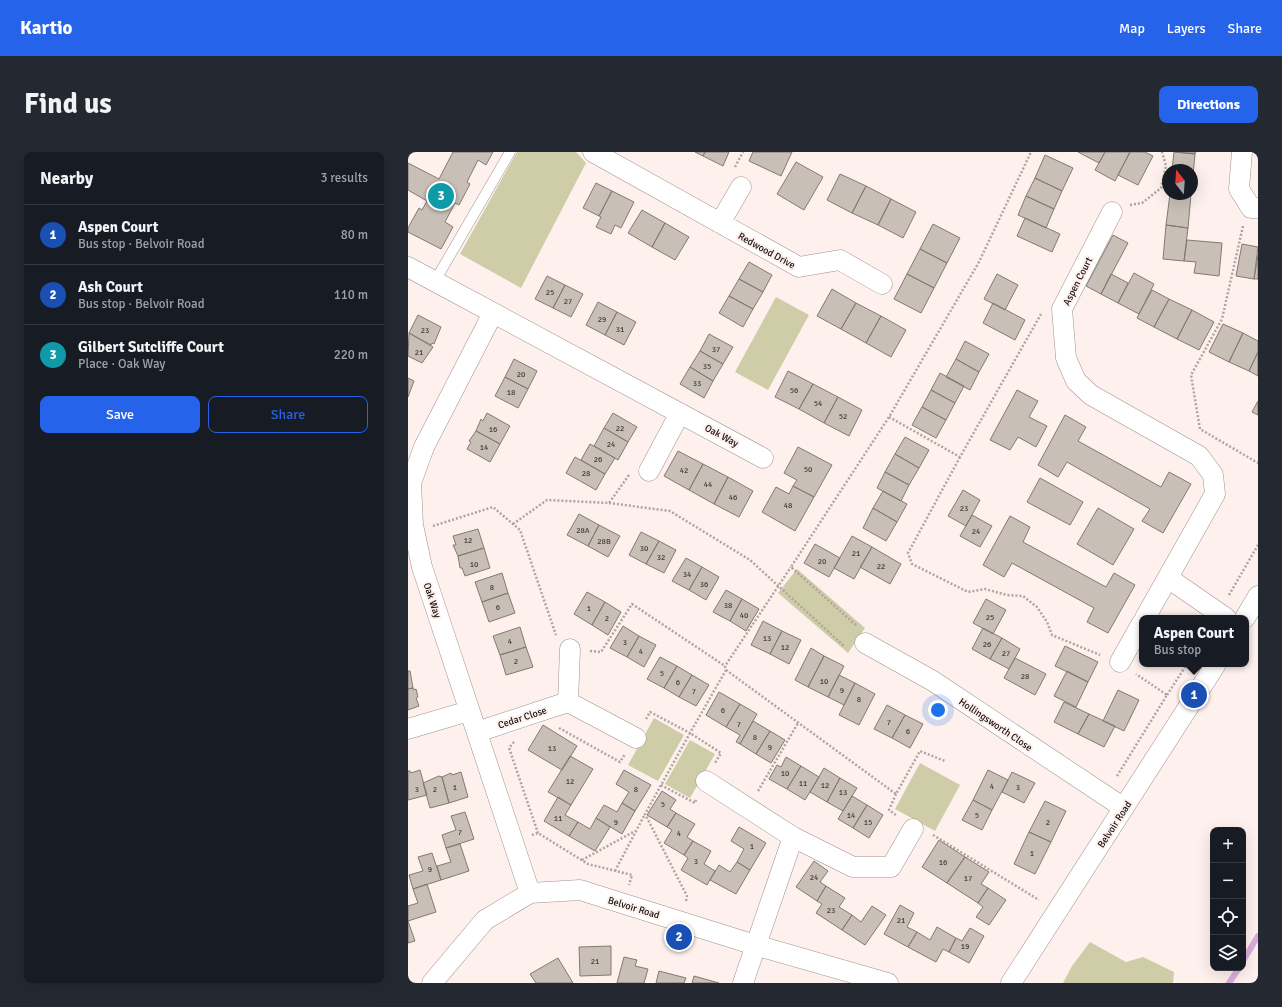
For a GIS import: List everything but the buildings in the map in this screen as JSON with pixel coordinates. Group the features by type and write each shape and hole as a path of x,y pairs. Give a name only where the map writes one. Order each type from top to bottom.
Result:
{"street":[{"name":"Redwood Drive","path":"593,152 799,267 840,260 882,284"},
{"path":"1242,152 1239,189 1253,206"},
{"path":"720,223 741,187"},
{"name":"Aspen Court","path":"1112,212 1062,310 1066,358 1076,381 1091,395 1199,456 1213,475 1215,494 1147,615"},
{"name":"Oak Way","path":"408,267 763,458"},
{"name":"Oak Way","path":"493,313 424,447 410,483 414,531 422,567 530,893"},
{"path":"649,471 680,413"},
{"path":"1168,578 1221,615"},
{"path":"1247,615 1258,596"},
{"path":"1120,662 1139,628"},
{"name":"Hollingsworth Close","path":"865,643 933,681 1124,808"},
{"path":"570,649 568,702 636,738"},
{"name":"Belvoir Road","path":"1011,983 1214,667"},
{"name":"Cedar Close","path":"477,732 568,702"},
{"path":"408,729 470,711"},
{"path":"706,781 793,837 853,867 891,867 913,829"},
{"path":"744,983 755,945 793,837"},
{"name":"Belvoir Road","path":"432,983 485,920 530,893 580,890 755,945 888,983"}],"lane":[{"path":"435,282 510,152"}],"path":[{"path":"725,666 889,417 979,262 1031,152"},
{"path":"1112,212 1123,206 1142,203 1162,188 1166,166 1162,152"},
{"path":"1253,206 1222,319 1190,375 1200,429 1258,462"},
{"path":"1062,310 1048,302 960,457 908,553 912,564 968,592 986,589 1007,595 1023,596 1037,607 1047,622 1052,635 1120,662 1167,695"},
{"path":"889,417 960,457"},
{"path":"609,502 633,469 649,471"},
{"path":"513,524 547,500 609,502 670,511 750,560 777,587 854,655 865,643 865,633 791,567"},
{"path":"414,531 493,507 520,530 555,634 570,649 601,652 632,604 725,666 726,670 896,794 920,751 945,761"},
{"path":"1223,615 1258,545"},
{"path":"1106,796 1124,762 1185,667"},
{"path":"523,717 527,727 509,748 538,833 588,864 615,871 644,814 726,670"},
{"path":"553,725 620,762 636,738 650,712 721,753 695,803 661,785"},
{"path":"748,808 798,723"},
{"path":"644,814 687,896 680,921"},
{"path":"913,829 915,824 1031,894 1055,913"},
{"path":"581,860 636,831"},
{"path":"512,841 538,833"}],"shaded area":[{"path":"517,152 576,152 586,163 521,288 460,254"},
{"path":"776,297 809,315 768,390 735,372"},
{"path":"797,569 865,628 848,653 778,593"},
{"path":"654,718 684,735 658,781 628,765"},
{"path":"690,740 715,754 690,798 665,784"},
{"path":"920,763 960,785 935,831 895,809"},
{"path":"1090,942 1126,962 1143,957 1174,972 1173,983 1063,983 1072,966"}],"waterway":[{"path":"1246,956 1258,936"},
{"path":"1229,983 1237,971"}],"place":[{"name":"Gilbert Sutcliffe Court","path":"441,196"},
{"name":"Aspen Court","path":"1194,695"},
{"name":"Ash Court","path":"679,937"}]}
